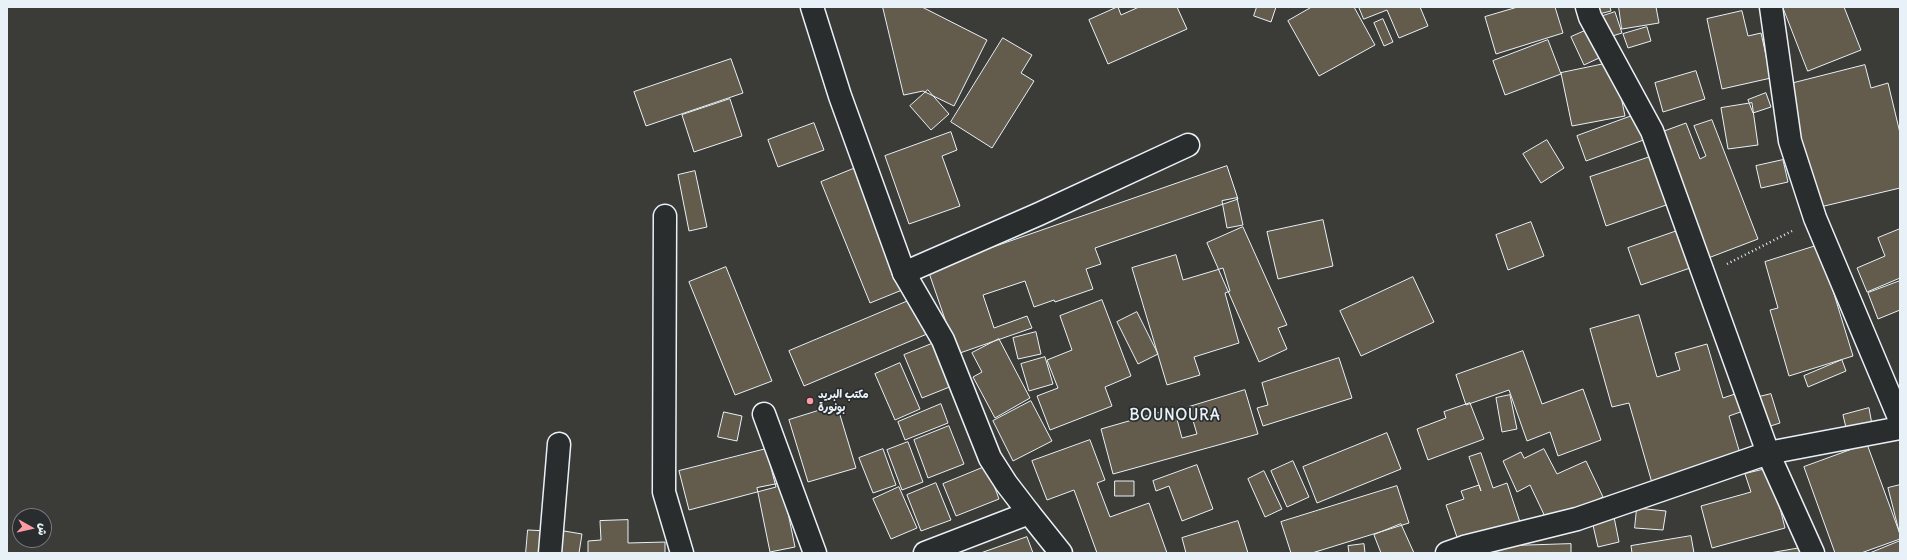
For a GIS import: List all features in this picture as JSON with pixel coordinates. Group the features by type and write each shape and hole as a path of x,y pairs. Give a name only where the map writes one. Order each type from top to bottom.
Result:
{"street":[{"path":"812,7 840,96 904,273 943,340 990,458 1006,483 1061,553"},
{"path":"1587,7 1590,17 1652,131 1768,453 1813,553"},
{"path":"1771,7 1790,141 1815,218 1900,420"},
{"path":"904,273 1039,214 1188,145"},
{"path":"665,216 664,492 682,553"},
{"path":"764,414 815,553"},
{"path":"1447,553 1464,547 1577,519 1768,453 1900,428"},
{"path":"550,553 559,444"},
{"path":"926,553 1029,512"}],"path":[{"path":"1702,273 1737,260 1815,218"}],"building":[{"path":"883,7 922,7 987,40 954,106 923,91 904,95"},
{"path":"1118,7 1121,15 1139,7 1177,7 1187,29 1108,64 1089,20"},
{"path":"1257,7 1276,7 1271,22 1254,16"},
{"path":"1312,7 1354,7 1375,45 1319,76 1288,21"},
{"path":"1359,7 1420,7 1428,26 1399,38 1387,10 1364,19"},
{"path":"1518,7 1555,7 1563,33 1496,54 1485,17"},
{"path":"1589,7 1610,7 1611,11 1591,16"},
{"path":"1619,7 1656,7 1659,23 1622,29"},
{"path":"1783,7 1844,7 1861,50 1808,71"},
{"path":"1742,11 1748,36 1761,33 1771,78 1722,89 1707,19"},
{"path":"1615,12 1622,33 1603,39 1597,18"},
{"path":"1383,19 1393,42 1384,46 1374,23"},
{"path":"1647,27 1651,41 1628,48 1623,34"},
{"path":"1587,30 1599,58 1584,65 1571,37"},
{"path":"1003,38 1032,55 1021,73 1034,81 992,148 951,122"},
{"path":"1548,40 1561,74 1505,95 1493,61"},
{"path":"731,59 743,93 646,126 634,92"},
{"path":"1614,62 1625,116 1572,126 1561,73"},
{"path":"1865,65 1871,88 1888,83 1900,133 1900,188 1816,208 1786,85"},
{"path":"1696,71 1705,99 1663,112 1655,83"},
{"path":"928,90 949,114 931,130 910,106"},
{"path":"1766,93 1771,107 1753,113 1748,100"},
{"path":"730,99 742,136 694,152 682,115"},
{"path":"1752,103 1758,145 1728,149 1721,108"},
{"path":"1640,113 1649,138 1586,161 1577,136"},
{"path":"1712,120 1758,239 1703,260 1656,134 1686,123 1700,159 1706,156 1694,126"},
{"path":"814,123 824,150 778,167 768,140"},
{"path":"951,132 957,150 942,156 960,206 909,224 885,156"},
{"path":"1547,140 1564,168 1541,183 1523,154"},
{"path":"1653,156 1669,204 1606,226 1590,177"},
{"path":"1783,160 1788,182 1761,188 1756,166"},
{"path":"1227,166 1238,199 1095,248 1101,264 1086,269 1093,289 1055,302 1054,300 1034,307 1025,281 983,295 994,328 1027,316 1032,328 957,354 928,270"},
{"path":"858,167 907,288 870,303 821,182"},
{"path":"695,171 707,227 689,231 678,175"},
{"path":"1237,198 1243,225 1227,228 1222,201"},
{"path":"1323,220 1333,266 1278,279 1267,232"},
{"path":"1531,222 1544,256 1508,270 1496,235"},
{"path":"1243,227 1287,325 1278,328 1287,349 1259,362 1207,243"},
{"path":"1900,229 1900,278 1867,292 1857,268 1885,256 1878,238"},
{"path":"1680,230 1693,267 1641,285 1628,248"},
{"path":"1819,245 1853,356 1789,376 1770,310 1778,308 1765,262"},
{"path":"1176,255 1183,280 1223,268 1230,291 1225,293 1239,343 1194,357 1200,375 1167,385 1132,268"},
{"path":"726,267 772,381 735,395 689,282"},
{"path":"1413,277 1434,322 1361,356 1340,311"},
{"path":"1900,281 1900,310 1878,319 1868,293"},
{"path":"913,299 927,334 804,386 789,351"},
{"path":"1102,300 1131,376 1105,387 1112,406 1050,430 1037,396 1058,388 1047,360 1072,350 1060,316"},
{"path":"1137,312 1158,354 1138,364 1117,322"},
{"path":"1639,315 1657,377 1680,370 1675,353 1707,344 1723,398 1741,392 1746,410 1729,416 1741,457 1652,483 1629,403 1612,407 1590,329"},
{"path":"1036,332 1041,354 1018,359 1013,338"},
{"path":"999,339 1030,398 995,418 973,377 982,372 972,353"},
{"path":"934,343 952,386 922,398 904,355"},
{"path":"1523,351 1542,404 1583,389 1601,440 1558,456 1550,432 1527,441 1509,390 1466,405 1456,375"},
{"path":"1045,357 1053,384 1029,391 1021,364"},
{"path":"1339,358 1352,398 1263,426 1257,408 1268,405 1262,383"},
{"path":"1842,360 1846,371 1808,387 1804,376"},
{"path":"900,363 920,409 895,420 875,374"},
{"path":"1245,390 1258,434 1113,474 1101,429 1174,408 1182,438 1197,434 1189,407"},
{"path":"1771,394 1780,423 1764,428 1755,398"},
{"path":"1510,395 1517,429 1502,432 1496,398"},
{"path":"1031,401 1052,441 1013,461 993,421"},
{"path":"1470,403 1484,439 1428,460 1417,429 1446,418 1444,412"},
{"path":"941,404 948,423 905,440 898,422"},
{"path":"837,405 856,468 808,482 789,420"},
{"path":"1869,408 1873,430 1848,436 1843,415"},
{"path":"724,412 742,416 737,441 718,437"},
{"path":"949,426 964,464 928,478 914,440"},
{"path":"1387,433 1401,469 1317,503 1303,467"},
{"path":"1090,440 1105,480 1097,483 1110,517 1149,503 1167,553 1097,553 1074,490 1047,500 1032,461"},
{"path":"908,442 923,482 902,490 887,450"},
{"path":"1867,444 1900,534 1900,539 1861,553 1835,553 1804,467"},
{"path":"766,449 776,487 689,510 679,471"},
{"path":"883,449 896,485 873,493 859,458"},
{"path":"1544,449 1557,474 1586,461 1603,497 1548,523 1530,485 1517,492 1503,461 1521,452 1524,458"},
{"path":"1481,453 1493,488 1507,483 1521,525 1460,546 1446,505 1464,499 1461,491 1479,485 1469,457"},
{"path":"1293,461 1309,497 1287,507 1271,471"},
{"path":"1197,465 1213,509 1182,521 1169,486 1156,491 1153,481"},
{"path":"987,466 999,499 956,516 943,484"},
{"path":"1770,468 1785,528 1712,548 1701,506 1751,492 1745,474"},
{"path":"1264,471 1282,509 1265,517 1248,479"},
{"path":"1115,481 1134,481 1134,496 1115,496"},
{"path":"782,483 795,547 770,552 757,488"},
{"path":"936,483 951,520 921,531 907,495"},
{"path":"1900,485 1900,535 1888,488"},
{"path":"1397,486 1409,523 1312,553 1291,553 1281,522"},
{"path":"899,487 917,528 891,539 873,499"},
{"path":"1637,508 1666,511 1663,530 1635,528"},
{"path":"1614,517 1619,542 1598,547 1592,521"},
{"path":"628,520 628,543 665,542 665,553 588,553 588,541 601,540 600,521"},
{"path":"1238,521 1248,553 1186,553 1182,538"},
{"path":"1401,524 1414,553 1381,553 1374,535"},
{"path":"528,530 548,531 547,553 526,553"},
{"path":"564,531 582,534 579,553 561,553"},
{"path":"1691,536 1694,553 1632,553 1631,546"},
{"path":"1027,537 1033,553 981,553"},
{"path":"1900,541 1900,553 1870,553"},
{"path":"1364,544 1365,553 1349,553 1348,546"},
{"path":"1571,544 1571,553 1479,553 1479,547"},
{"path":"1806,547 1807,553 1770,553"}],"place":[{"name":"مكتب البريد بونورة","path":"810,401"}],"district":[{"name":"BOUNOURA","path":"1175,416"}]}
